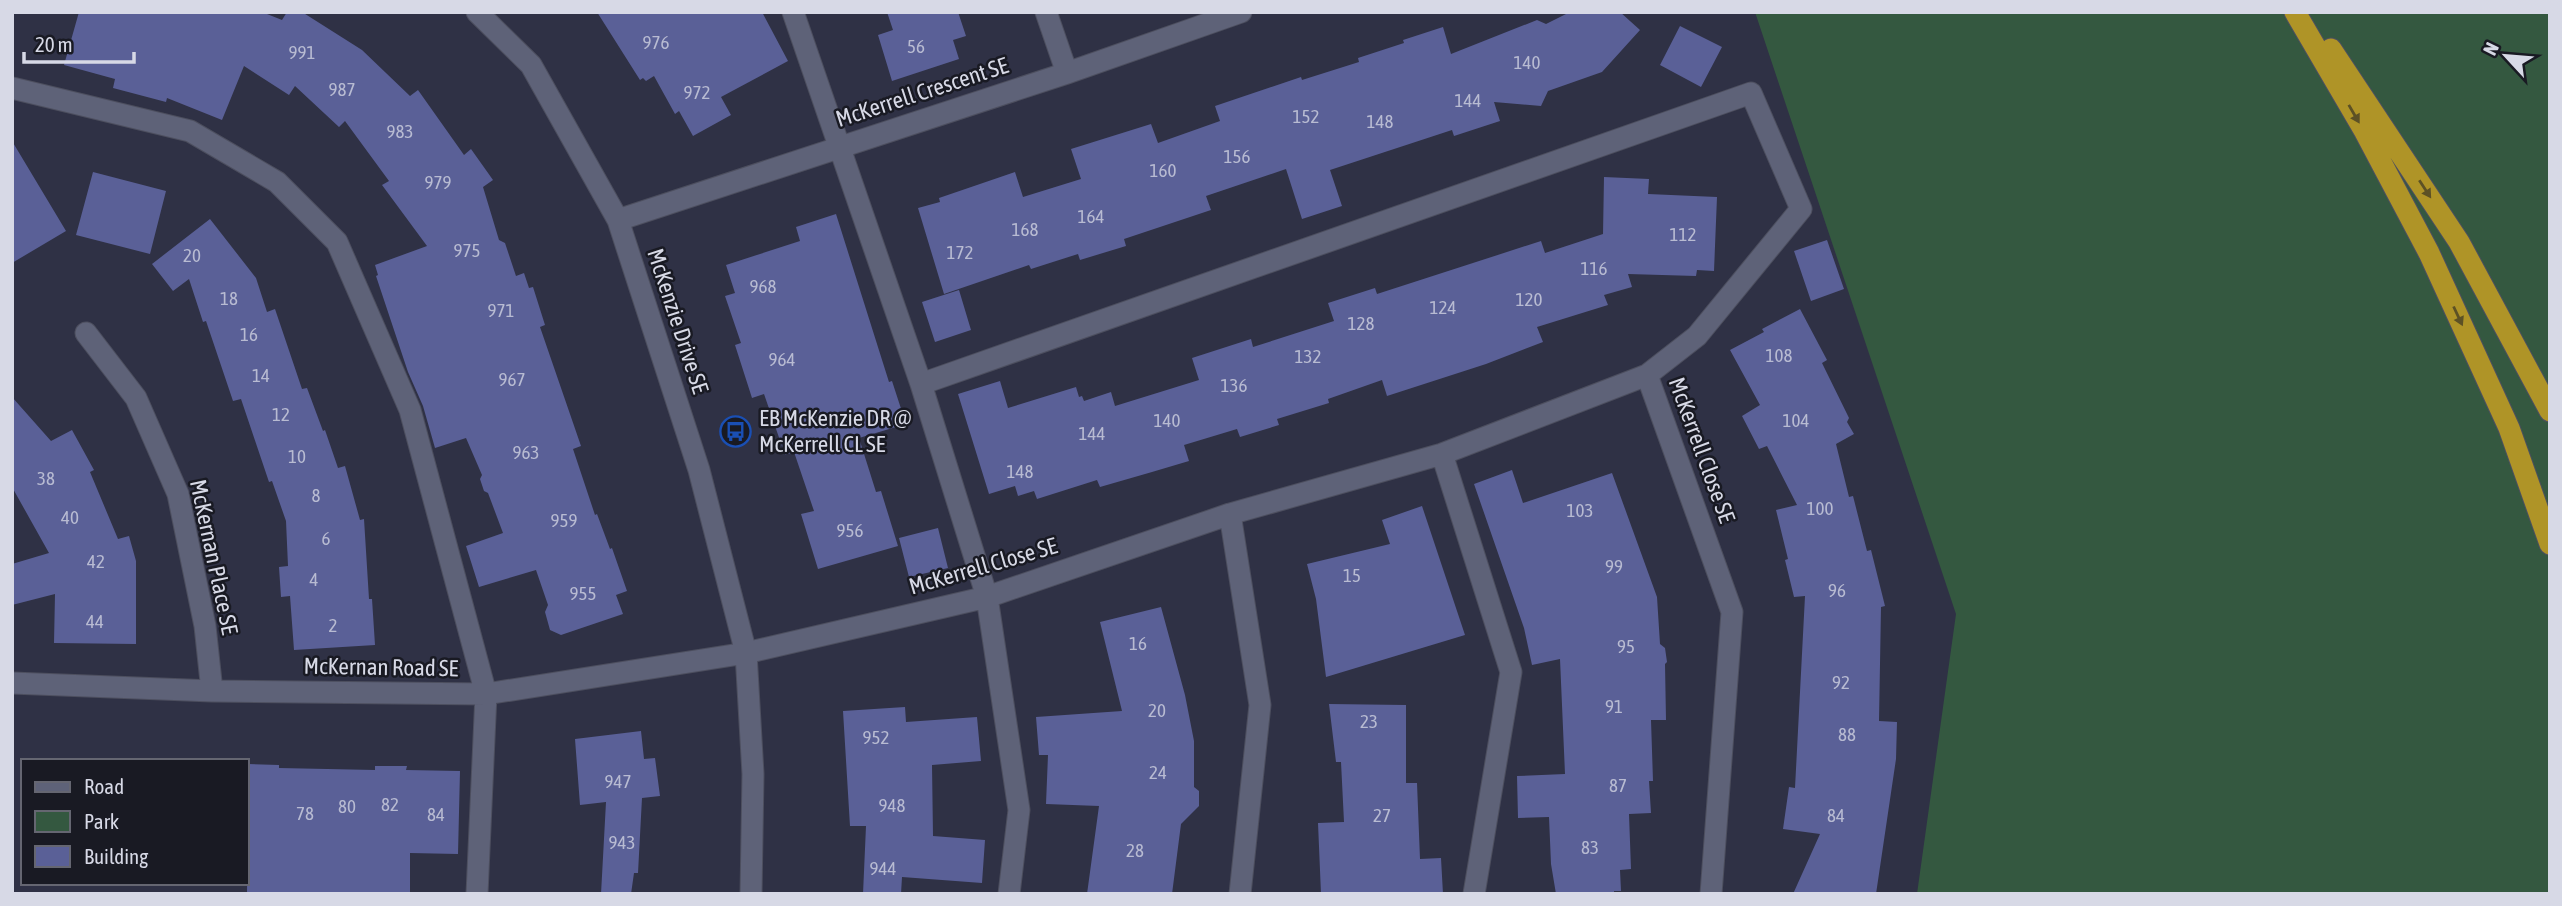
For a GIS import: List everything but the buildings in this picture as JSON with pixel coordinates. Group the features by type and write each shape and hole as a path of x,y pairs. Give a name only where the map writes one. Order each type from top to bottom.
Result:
{"highway":[{"path":"2295,12 2365,132 2429,253 2509,428 2550,544"},
{"path":"2301,12 2333,51 2459,242 2550,411"}],"street":[{"name":"McKenzie Drive SE","path":"477,12 531,65 618,220 699,470 746,653 753,774 751,894"},
{"path":"793,12 921,384 988,597 1019,810 1009,894"},
{"path":"1046,12 1067,73"},
{"name":"McKerrell Crescent SE","path":"618,220 1067,73 1241,12"},
{"path":"12,88 190,131 277,182 337,242 410,410 486,694 477,894"},
{"path":"921,384 1751,93 1801,209 1698,336 1647,375"},
{"name":"McKernan Place SE","path":"86,333 136,398 178,494 205,626 212,691"},
{"name":"McKerrell Close SE","path":"746,653 988,597 1230,514 1442,454 1647,375 1732,612 1711,894"},
{"path":"1442,454 1511,673 1474,894"},
{"path":"1230,514 1261,705 1240,894"},
{"name":"McKernan Road SE","path":"12,683 212,691 486,694 746,653"}],"green space":[{"path":"1755,12 2550,12 2550,894 1917,894 1956,614"}],"place":[{"name":"EB McKenzie DR @ McKerrell CL SE","path":"736,431"}]}
